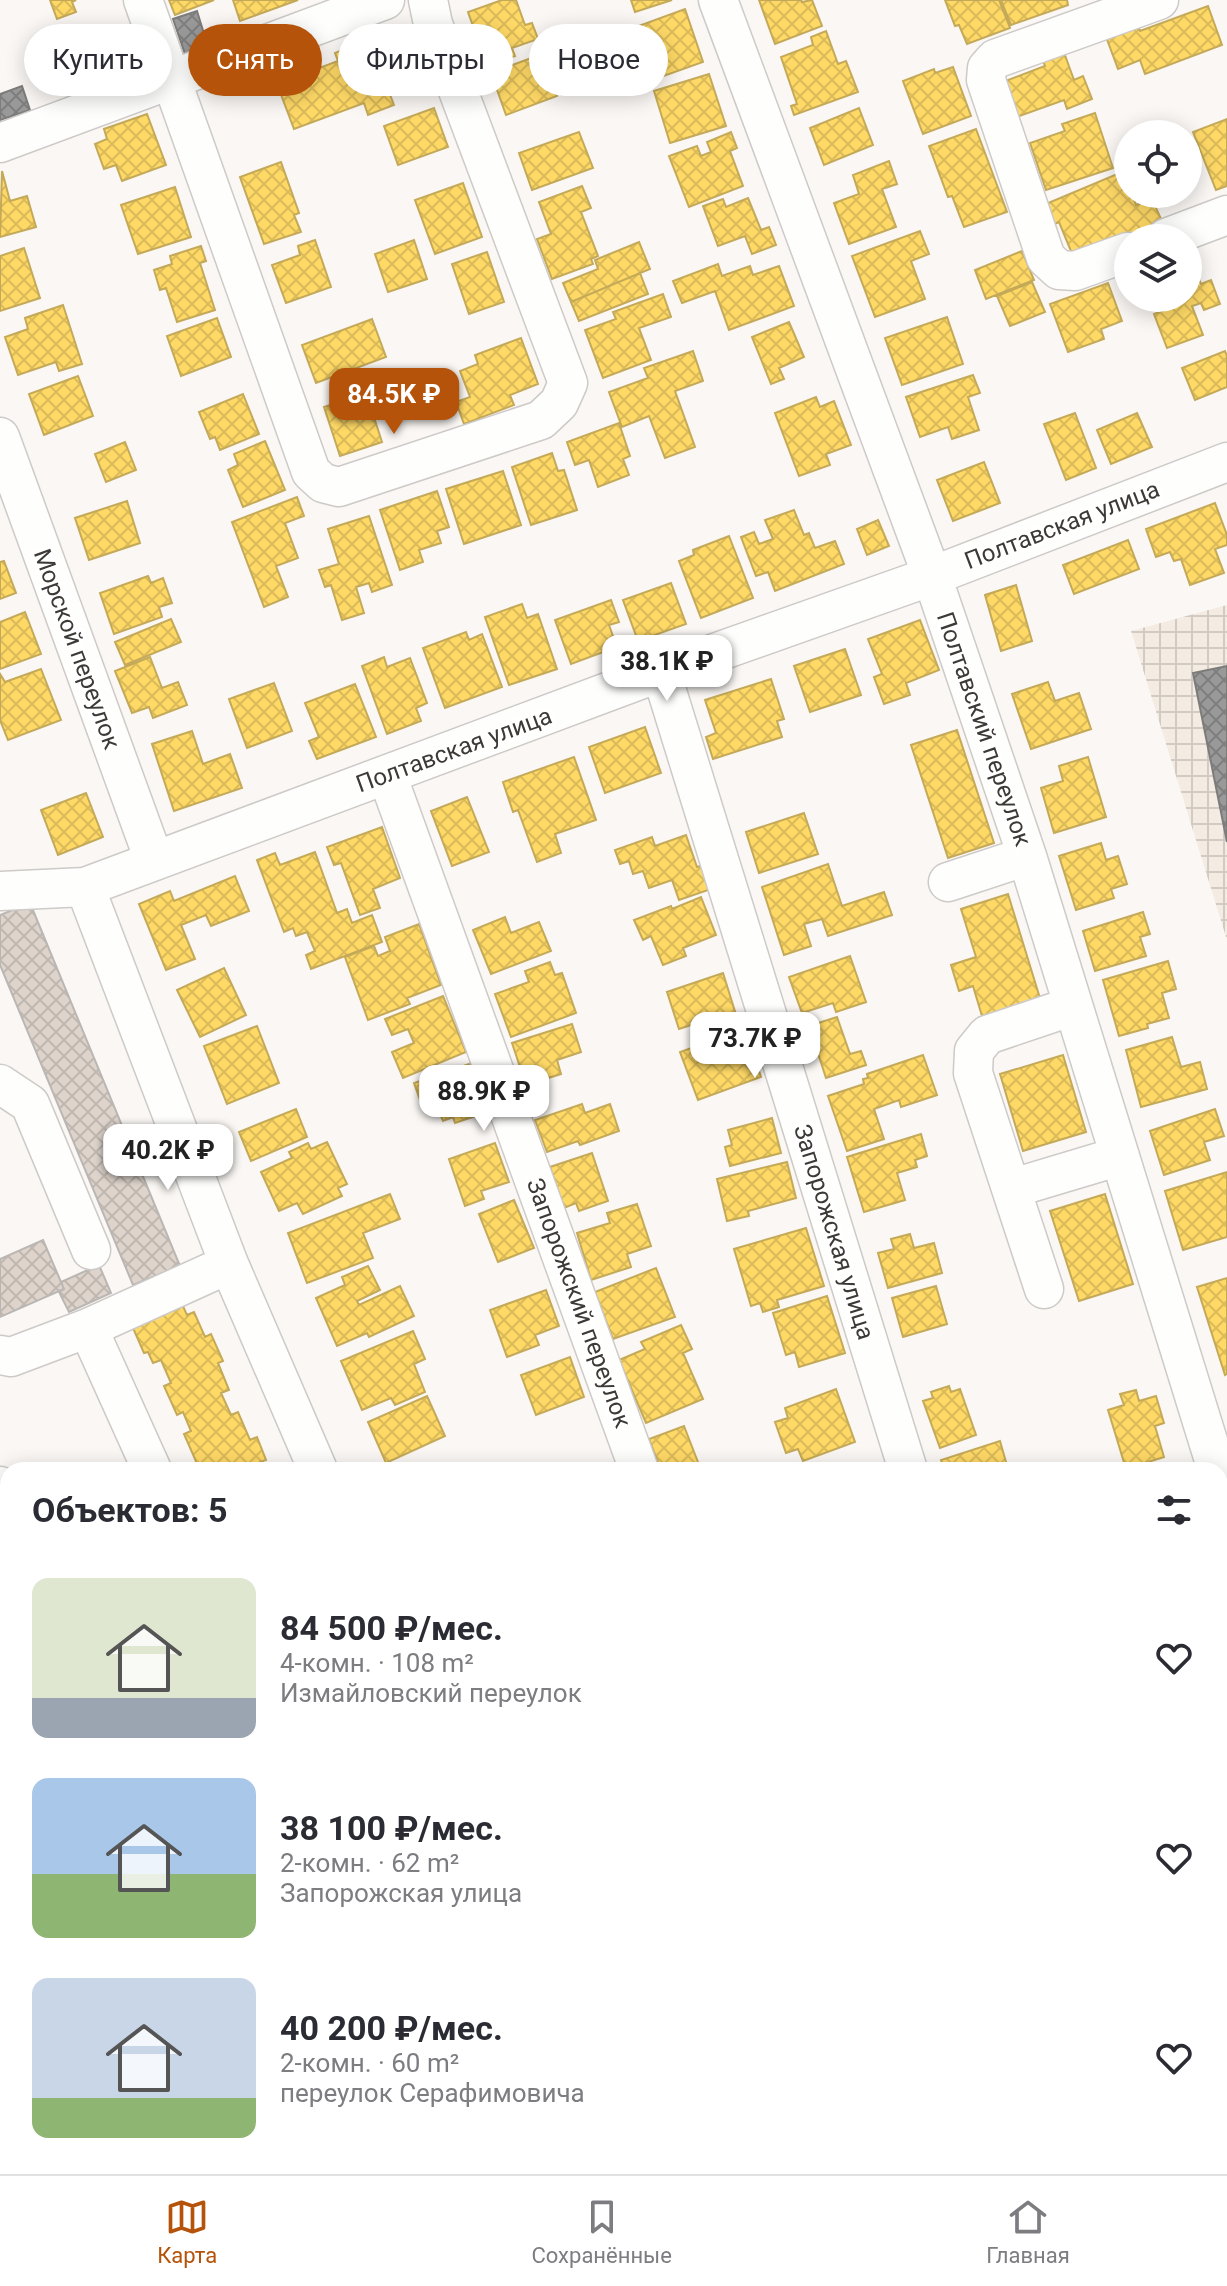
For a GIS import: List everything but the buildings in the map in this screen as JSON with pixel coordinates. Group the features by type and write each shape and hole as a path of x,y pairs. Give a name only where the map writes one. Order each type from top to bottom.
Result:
{"street":[{"path":"143,0 152,24"},
{"path":"385,0 172,81 311,472 323,483 339,487 541,420 559,403 568,383 433,24 428,0"},
{"name":"Полтавский переулок","path":"718,0 932,576 1027,856 1215,1462"},
{"path":"1114,257 1075,271 1059,270 1046,258 986,80 987,68 995,59 1159,0"},
{"path":"0,143 130,96"},
{"path":"1202,224 1227,215"},
{"name":"Морской переулок","path":"0,437 154,860"},
{"name":"Полтавская улица","path":"0,891 85,887 661,672 932,576 1227,462"},
{"name":"Запорожская улица","path":"661,672 906,1462"},
{"name":"Запорожский переулок","path":"387,775 636,1462"},
{"path":"948,882 1027,856"},
{"path":"85,887 229,1264 315,1462"},
{"path":"1044,1289 973,1073 974,1051 987,1035 1073,1006"},
{"path":"0,1084 30,1104 91,1250"},
{"path":"1013,1188 1120,1156"},
{"path":"0,1355 11,1357 88,1328 229,1264"},
{"path":"88,1328 148,1462"}],"shaded area":[{"path":"1227,605 1227,940 1131,631"}]}
